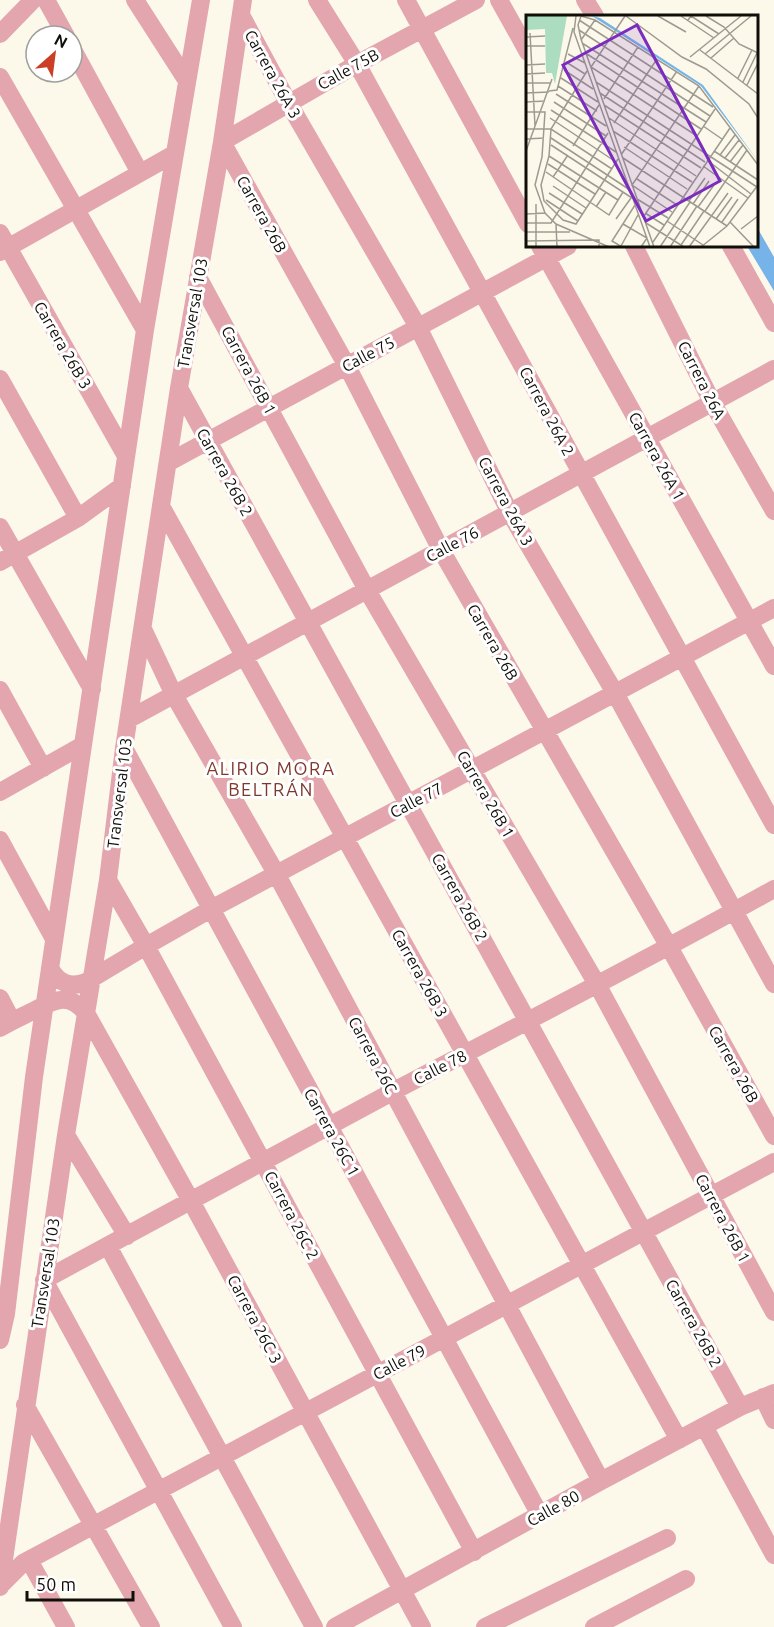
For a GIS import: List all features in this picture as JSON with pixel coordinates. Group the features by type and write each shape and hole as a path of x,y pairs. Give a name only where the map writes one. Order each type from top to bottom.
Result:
{"street":[{"path":"0,34 33,0"},
{"path":"46,0 59,24"},
{"path":"135,0 187,81"},
{"name":"Transversal 103","path":"0,1340 44,1005 126,456 201,0"},
{"name":"Carrera 26A 2","path":"317,0 357,64 774,825"},
{"path":"406,0 526,220"},
{"name":"Calle 75B","path":"222,142 288,102 476,0"},
{"path":"499,0 526,48"},
{"path":"585,0 594,15"},
{"name":"Transversal 103","path":"0,1586 66,1135 108,880 124,748 179,388 222,142 242,8"},
{"name":"Carrera 26A 3","path":"242,8 288,102 418,327 510,513 615,693 774,984"},
{"path":"84,70 140,173"},
{"path":"0,77 145,330"},
{"name":"Carrera 26B","path":"222,142 346,366 441,550 668,945 774,1136"},
{"path":"3,244 76,210 174,154"},
{"name":"Carrera 26B 3","path":"3,244 126,456"},
{"name":"Calle 75","path":"169,462 483,292 543,252 560,248"},
{"name":"Carrera 26A","path":"635,248 712,402 774,511"},
{"path":"731,248 774,323"},
{"name":"Carrera 26A 1","path":"543,252 774,666"},
{"name":"Carrera 26B 1","path":"198,277 368,590 598,986 774,1312"},
{"name":"Calle 76","path":"129,719 774,369"},
{"path":"0,379 78,518"},
{"name":"Carrera 26B 2","path":"179,388 740,1407"},
{"path":"8,558 78,518 122,486"},
{"name":"Carrera 26B 3","path":"161,506 679,1440"},
{"path":"0,527 8,558 92,689"},
{"name":"Calle 77","path":"92,978 211,909 774,608"},
{"name":"Carrera 26C","path":"143,629 174,695 277,875 601,1481"},
{"path":"0,690 42,768"},
{"path":"0,792 83,745"},
{"name":"Carrera 26C 1","path":"124,748 540,1515"},
{"path":"0,840 54,939"},
{"name":"Carrera 26C 2","path":"108,880 146,946 474,1552"},
{"name":"Calle 78","path":"44,1280 393,1092 598,986 668,945 774,889"},
{"path":"50,968 58,980 72,985 92,978"},
{"path":"0,998 6,1024 53,1000 71,1001 80,1005 86,1013"},
{"name":"Carrera 26C 3","path":"86,1013 191,1201 422,1627"},
{"path":"66,1135 127,1236"},
{"name":"Calle 79","path":"0,1586 26,1562 774,1162"},
{"path":"108,1246 314,1627"},
{"path":"44,1280 233,1627"},
{"path":"768,1395 774,1420"},
{"name":"Calle 80","path":"335,1627 601,1481 740,1407 768,1395"},
{"path":"25,1405 151,1627"},
{"path":"704,1426 774,1555"},
{"path":"485,1627 667,1538"},
{"path":"5,1549 10,1556 26,1562 66,1627"},
{"path":"594,1627 686,1579"}],"water":[{"path":"759,231 774,257 774,291 748,248 759,248"}],"district":[{"name":"ALIRIO MORA BELTRÁN","path":"271,779"}]}
